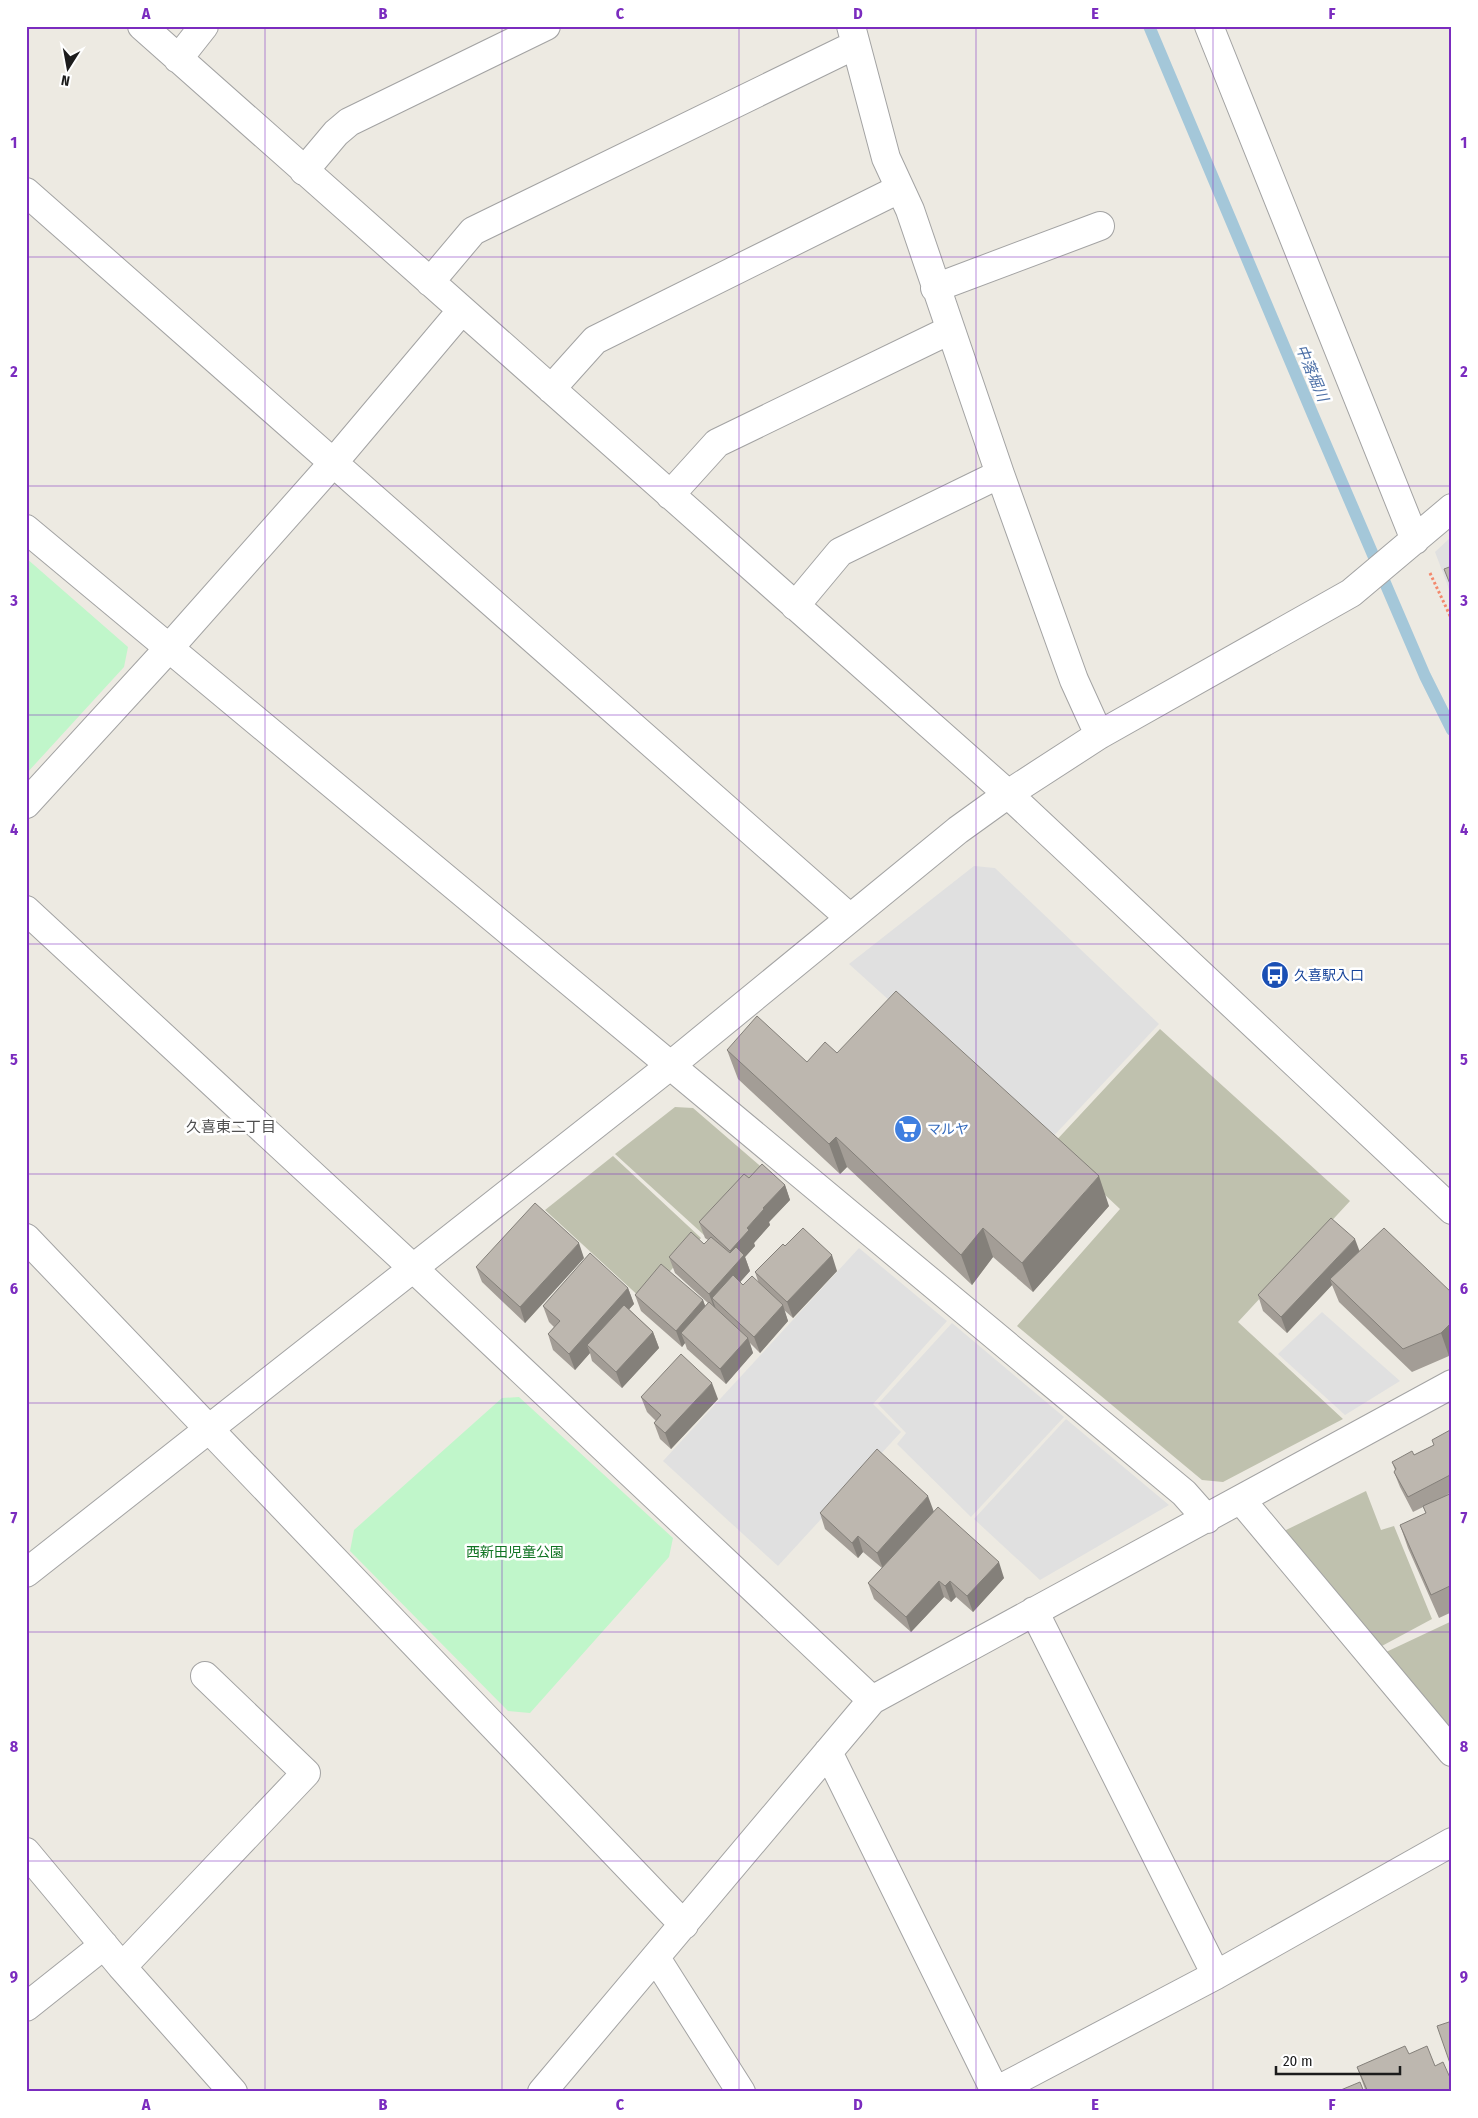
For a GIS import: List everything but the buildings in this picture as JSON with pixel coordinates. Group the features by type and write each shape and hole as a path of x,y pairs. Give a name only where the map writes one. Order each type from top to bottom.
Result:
{"street":[{"path":"142,26 1008,794 1452,1210"},
{"path":"178,59 204,26"},
{"path":"304,171 336,133 349,122 546,26"},
{"path":"1209,26 1410,544"},
{"path":"430,282 473,230 853,36 886,158 910,210 1000,474 1074,680 1100,735"},
{"path":"551,389 595,340 899,189"},
{"path":"26,192 850,918"},
{"path":"936,288 1100,226"},
{"path":"26,804 169,648 333,463 462,310"},
{"path":"670,495 717,443 950,330"},
{"path":"795,606 840,552 1000,474"},
{"path":"26,1573 671,1065 958,830 1008,794 1100,735 1351,593 1452,508"},
{"path":"26,530 1176,1487 1207,1518"},
{"path":"26,910 413,1268 872,1700"},
{"path":"26,1238 684,1925"},
{"path":"542,2092 872,1700 1452,1384"},
{"path":"1241,1500 1452,1752"},
{"path":"1034,1611 1216,1975"},
{"path":"122,1967 306,1773 205,1676"},
{"path":"828,1752 995,2092 1216,1975 1452,1842"},
{"path":"31,1866 104,1944 229,2090"},
{"path":"26,2007 104,1944"},
{"path":"656,1958 741,2092"}],"path":[{"path":"1410,544 1452,620"}],"shaded area":[{"path":"1452,536 1452,588 1449,589 1435,552"},
{"path":"974,866 995,868 1159,1024 1047,1143 849,964"},
{"path":"1160,1029 1350,1201 1238,1322 1343,1419 1223,1482 1202,1480 1017,1326 1120,1209 1052,1145"},
{"path":"675,1107 693,1108 765,1170 704,1235 615,1154"},
{"path":"613,1156 701,1238 643,1300 545,1210"},
{"path":"859,1248 947,1321 873,1404 901,1432 778,1566 663,1461"},
{"path":"1322,1312 1400,1381 1345,1415 1278,1354"},
{"path":"952,1323 1064,1417 971,1517 897,1444 906,1433 878,1404"},
{"path":"1066,1419 1169,1505 1040,1580 974,1519"},
{"path":"1366,1491 1381,1530 1394,1526 1432,1619 1380,1647 1284,1531"},
{"path":"1452,1621 1452,1732 1384,1653"}],"green space":[{"path":"26,558 128,647 124,667 26,774"},
{"name":"西新田児童公園","path":"519,1397 673,1538 669,1557 530,1713 508,1711 350,1551 354,1530 502,1398"}],"waterway":[{"name":"中落堀川","path":"1149,26 1425,676 1452,730"}],"place":[{"name":"久喜駅入口","path":"1275,975"},
{"name":"マルヤ","path":"908,1129"}],"district":[{"name":"久喜東二丁目","path":"231,1127"}]}
